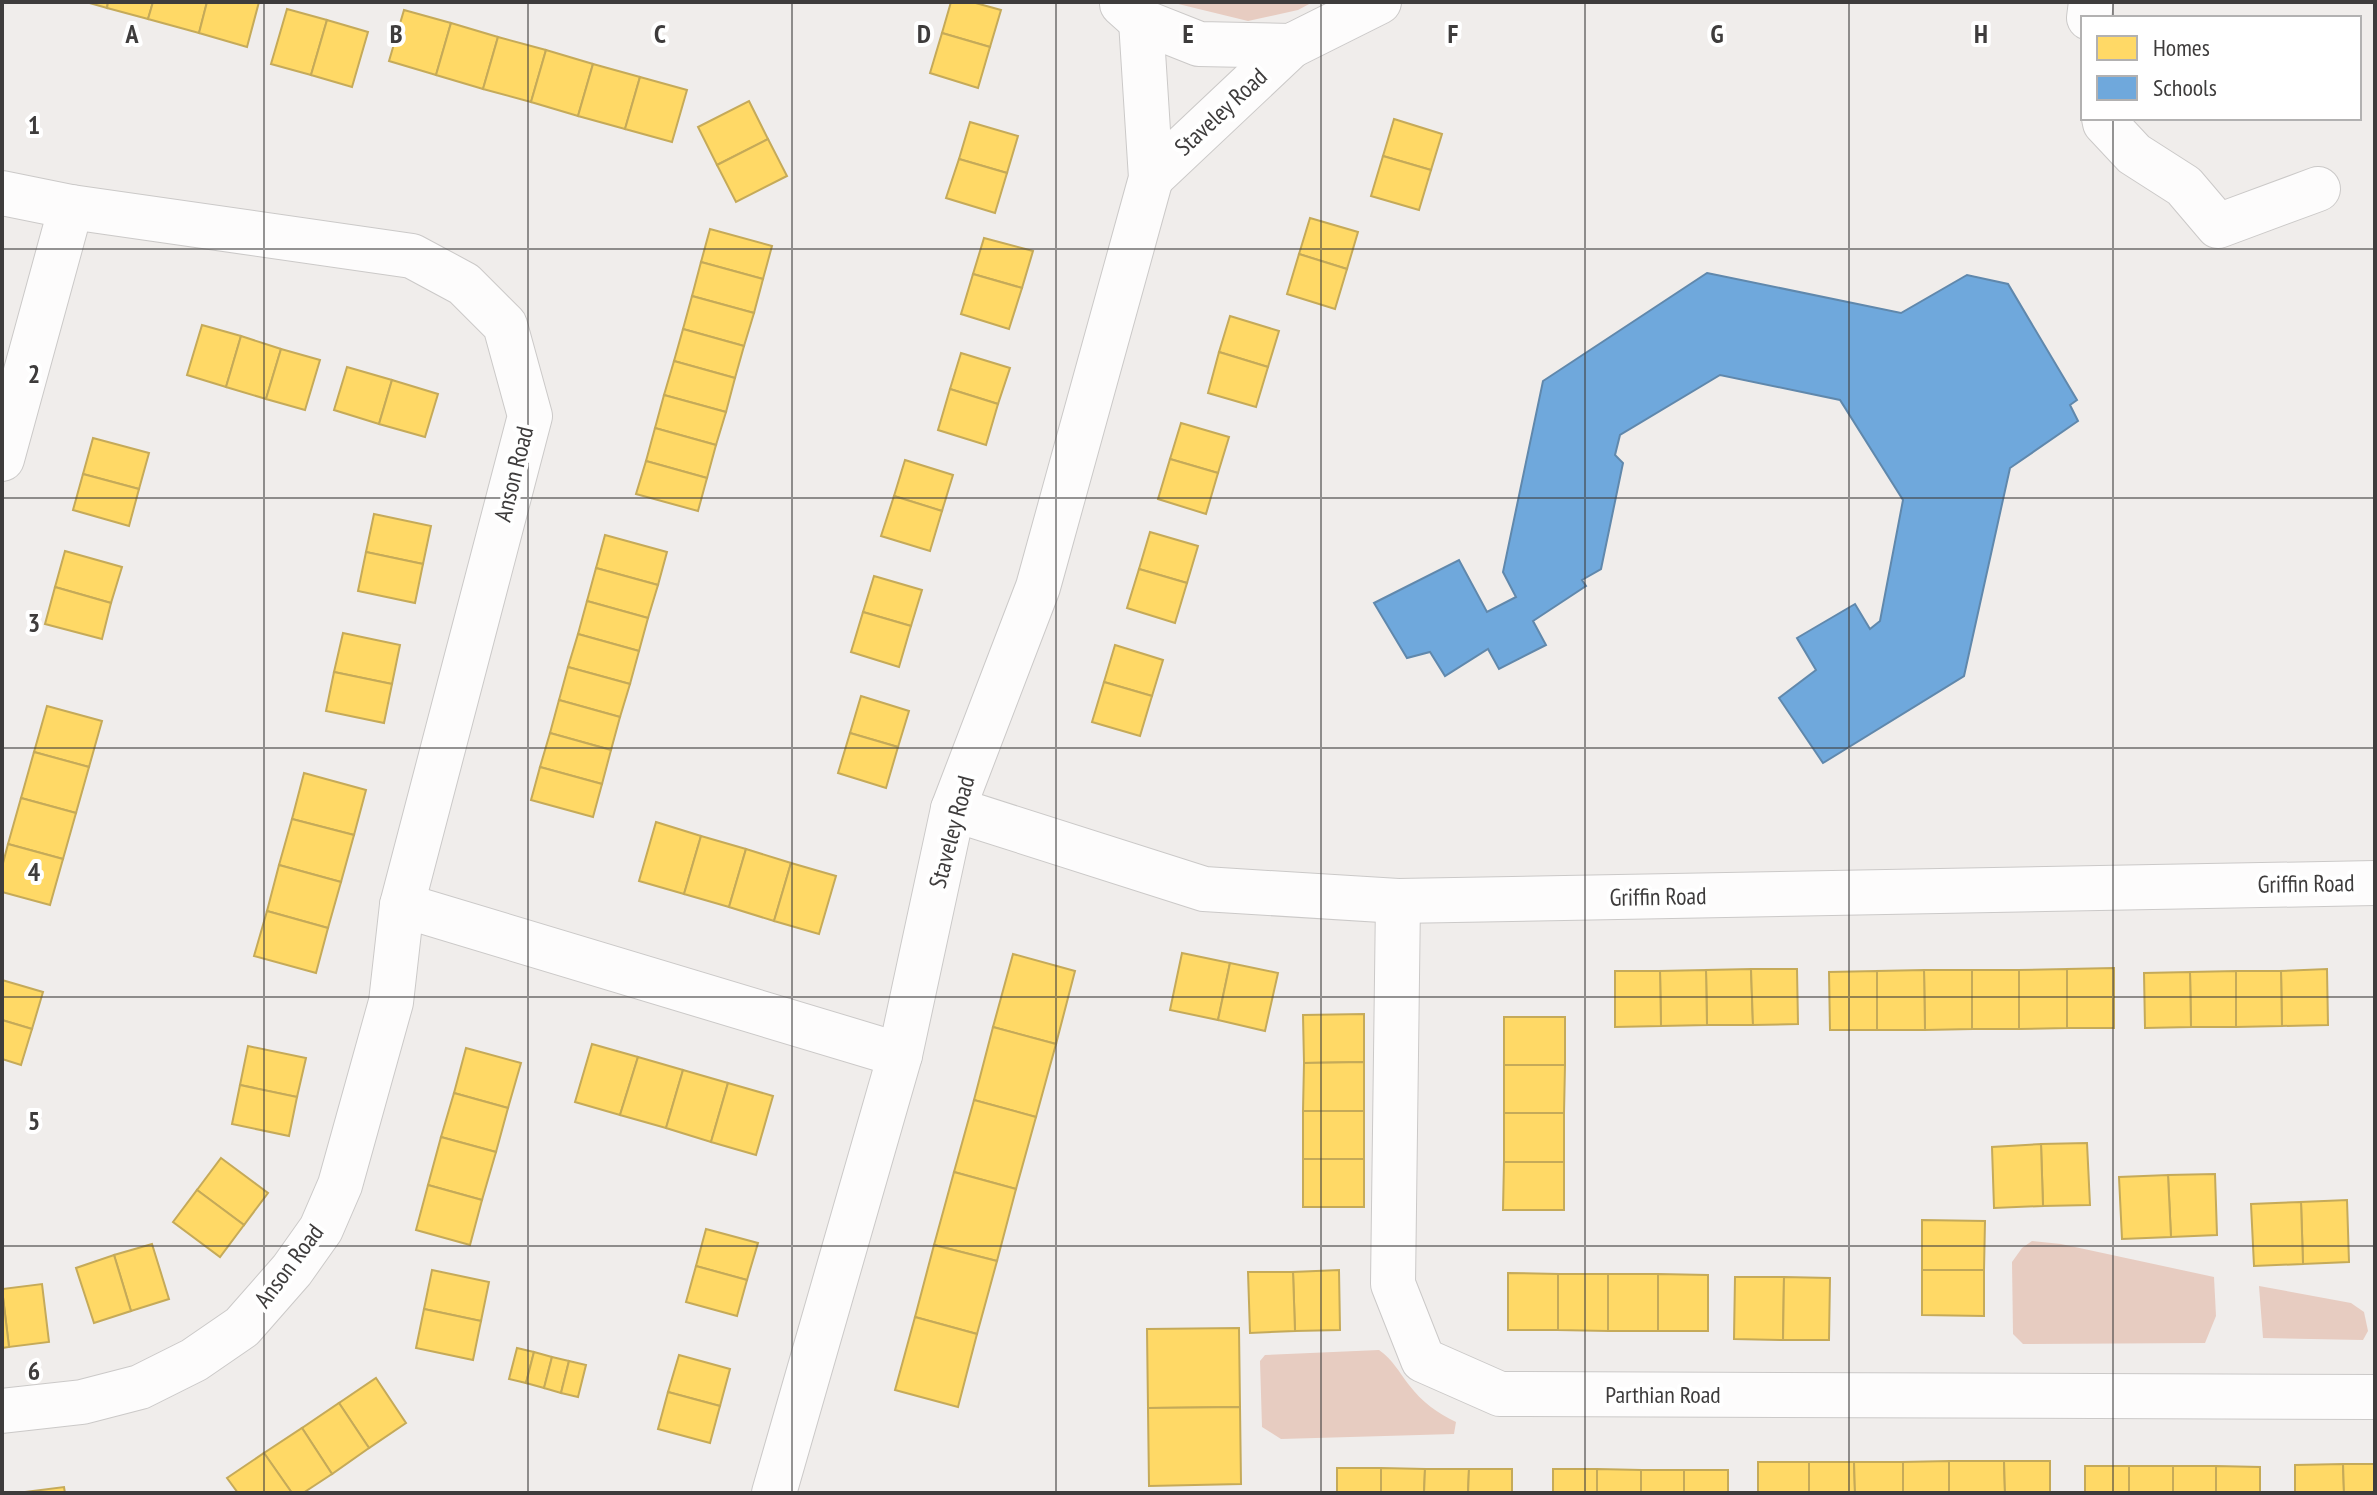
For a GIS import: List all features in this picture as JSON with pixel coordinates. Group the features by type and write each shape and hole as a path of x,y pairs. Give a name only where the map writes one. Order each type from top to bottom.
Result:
{"street":[{"path":"1130,11 1199,44 1291,46 1379,2"},
{"name":"Staveley Road","path":"774,1493 900,1055 953,809 1038,587 1151,178 1130,11"},
{"name":"Staveley Road","path":"1151,178 1291,46"},
{"path":"2104,120 2134,154 2184,186 2218,226 2318,189"},
{"name":"Anson Road","path":"2,193 71,207 412,256 464,284 505,325 530,416 402,905 391,1002 340,1185 321,1229 292,1270 242,1327 194,1360 140,1387 82,1402 2,1411"},
{"path":"2,459 71,207"},
{"name":"Griffin Road","path":"953,809 1204,889 1398,901 2375,883"},
{"name":"Parthian Road","path":"1398,901 1393,1284 1423,1360 1500,1394 2375,1397"},
{"path":"402,905 900,1055"}],"shaded area":[{"path":"1170,2 1313,2 1298,10 1248,21"},
{"path":"2032,1241 2061,1244 2214,1277 2216,1316 2205,1343 2023,1344 2013,1334 2012,1262 2022,1248"},
{"path":"2259,1286 2351,1303 2364,1312 2368,1331 2363,1340 2263,1338"},
{"path":"1379,1350 1425,1402 1456,1422 1454,1434 1281,1439 1262,1427 1260,1361 1265,1355"}],"building: Homes":[{"path":"86,2 108,2 107,8"},
{"path":"108,2 153,2 148,19 107,8"},
{"path":"153,2 207,2 199,33 148,19"},
{"path":"207,2 259,2 247,47 199,33"},
{"path":"951,2 972,2 1001,10 990,47 942,33"},
{"path":"287,9 327,20 311,75 271,64"},
{"path":"404,10 451,23 436,75 389,61"},
{"path":"327,20 368,32 352,87 311,75"},
{"path":"451,23 498,37 483,89 436,75"},
{"path":"942,33 990,47 978,88 930,73"},
{"path":"498,37 546,50 531,102 483,89"},
{"path":"546,50 593,64 578,116 531,102"},
{"path":"593,64 640,77 625,129 578,116"},
{"path":"640,77 687,90 672,142 625,129"},
{"path":"749,101 768,139 717,165 698,127"},
{"path":"1394,119 1442,134 1431,170 1383,156"},
{"path":"970,122 1018,136 1007,173 959,159"},
{"path":"768,139 787,176 736,202 717,165"},
{"path":"1383,156 1431,170 1419,210 1371,196"},
{"path":"959,159 1007,173 995,213 946,198"},
{"path":"1310,218 1358,232 1347,269 1299,254"},
{"path":"710,229 772,246 763,279 701,262"},
{"path":"984,238 1033,251 1022,288 973,274"},
{"path":"1299,254 1347,269 1335,309 1287,294"},
{"path":"701,262 763,279 754,313 692,296"},
{"path":"973,274 1022,288 1009,329 961,314"},
{"path":"692,296 754,313 744,346 683,329"},
{"path":"1230,316 1279,331 1268,367 1219,352"},
{"path":"202,325 241,336 226,387 187,375"},
{"path":"683,329 744,346 735,378 674,361"},
{"path":"241,336 281,349 266,399 226,387"},
{"path":"281,349 320,360 305,410 266,399"},
{"path":"1219,352 1268,367 1256,407 1208,393"},
{"path":"961,353 1010,368 998,404 950,389"},
{"path":"674,361 735,378 726,412 664,395"},
{"path":"347,367 392,380 379,424 334,410"},
{"path":"392,380 438,394 425,437 379,424"},
{"path":"950,389 998,404 986,445 938,430"},
{"path":"664,395 726,412 716,445 655,428"},
{"path":"1181,423 1229,437 1218,473 1170,459"},
{"path":"655,428 716,445 707,478 646,461"},
{"path":"93,438 149,453 139,489 83,474"},
{"path":"1170,459 1218,473 1206,514 1158,499"},
{"path":"905,460 953,475 942,511 894,496"},
{"path":"646,461 707,478 698,511 636,494"},
{"path":"83,474 139,489 129,526 73,510"},
{"path":"894,496 942,511 930,551 881,536"},
{"path":"374,514 431,526 423,564 366,552"},
{"path":"1150,532 1198,546 1187,583 1139,569"},
{"path":"605,535 667,552 658,585 596,568"},
{"path":"65,551 122,567 111,603 55,587"},
{"path":"366,552 423,564 415,603 358,591"},
{"path":"596,568 658,585 648,618 587,601"},
{"path":"1139,569 1187,583 1175,623 1127,608"},
{"path":"874,576 922,590 911,626 863,612"},
{"path":"55,587 111,603 102,639 45,624"},
{"path":"587,601 648,618 639,651 578,634"},
{"path":"863,612 911,626 899,667 851,652"},
{"path":"343,633 400,645 392,684 334,672"},
{"path":"578,634 639,651 630,684 568,667"},
{"path":"1115,645 1163,660 1152,696 1104,682"},
{"path":"568,667 630,684 620,717 559,700"},
{"path":"334,672 392,684 384,723 326,711"},
{"path":"1104,682 1152,696 1140,736 1092,722"},
{"path":"861,696 909,711 898,747 850,733"},
{"path":"559,700 620,717 611,750 550,733"},
{"path":"47,706 102,721 89,767 34,752"},
{"path":"550,733 611,750 602,784 540,767"},
{"path":"850,733 898,747 886,788 838,773"},
{"path":"34,752 89,767 76,813 21,798"},
{"path":"540,767 602,784 593,817 531,800"},
{"path":"304,773 366,790 354,835 292,819"},
{"path":"21,798 76,813 63,859 8,844"},
{"path":"292,819 354,835 341,882 279,865"},
{"path":"656,822 701,836 684,894 639,881"},
{"path":"701,836 746,849 729,907 684,894"},
{"path":"8,844 63,859 50,905 2,892 2,867"},
{"path":"746,849 791,863 774,921 729,907"},
{"path":"791,863 836,876 819,934 774,921"},
{"path":"279,865 341,882 328,928 267,911"},
{"path":"267,911 328,928 316,973 254,956"},
{"path":"1182,953 1230,963 1218,1020 1170,1010"},
{"path":"1013,954 1075,971 1056,1044 993,1027"},
{"path":"1230,963 1278,973 1265,1031 1218,1020"},
{"path":"2114,968 2114,1028 2067,1028 2067,969"},
{"path":"1751,969 1753,1025 1707,1025 1706,970"},
{"path":"1751,969 1797,969 1798,1024 1753,1025"},
{"path":"2067,969 2067,1028 2019,1029 2019,970"},
{"path":"2327,969 2328,1025 2282,1026 2281,971"},
{"path":"1706,970 1707,1025 1661,1026 1660,971"},
{"path":"1924,970 1972,970 1972,1029 1925,1030"},
{"path":"1924,970 1925,1030 1877,1030 1877,971"},
{"path":"1972,970 2019,970 2019,1029 1972,1029"},
{"path":"1615,971 1660,971 1661,1026 1615,1027"},
{"path":"1877,971 1877,1030 1830,1030 1829,972"},
{"path":"2236,971 2236,1027 2191,1027 2190,972"},
{"path":"2236,971 2281,971 2282,1026 2236,1027"},
{"path":"2190,972 2191,1027 2145,1028 2144,973"},
{"path":"2,980 43,992 32,1029 2,1020"},
{"path":"1364,1014 1364,1062 1304,1063 1303,1015"},
{"path":"1504,1017 1565,1017 1565,1065 1504,1065"},
{"path":"2,1020 32,1029 21,1065 2,1059"},
{"path":"993,1027 1056,1044 1036,1117 974,1100"},
{"path":"592,1044 638,1057 620,1115 575,1102"},
{"path":"248,1046 306,1058 297,1097 240,1085"},
{"path":"466,1048 521,1063 508,1108 454,1093"},
{"path":"638,1057 683,1070 666,1128 620,1115"},
{"path":"1364,1062 1364,1111 1303,1111 1304,1063"},
{"path":"1504,1065 1565,1065 1564,1113 1504,1113"},
{"path":"683,1070 728,1083 711,1142 666,1128"},
{"path":"728,1083 773,1096 756,1155 711,1142"},
{"path":"240,1085 297,1097 289,1136 232,1124"},
{"path":"454,1093 508,1108 496,1152 441,1137"},
{"path":"974,1100 1036,1117 1016,1189 954,1172"},
{"path":"1303,1111 1364,1111 1364,1159 1303,1159"},
{"path":"1504,1113 1564,1113 1564,1162 1504,1162"},
{"path":"441,1137 496,1152 482,1200 428,1185"},
{"path":"2087,1143 2090,1205 2043,1206 2041,1144"},
{"path":"2041,1144 2043,1206 1994,1208 1992,1147"},
{"path":"221,1158 268,1193 244,1225 197,1190"},
{"path":"1303,1159 1364,1159 1364,1207 1303,1207"},
{"path":"1504,1162 1564,1162 1564,1210 1503,1210"},
{"path":"954,1172 1016,1189 997,1261 934,1245"},
{"path":"2215,1174 2217,1235 2171,1237 2168,1175"},
{"path":"2168,1175 2171,1237 2122,1239 2119,1177"},
{"path":"428,1185 482,1200 470,1245 416,1230"},
{"path":"197,1190 244,1225 220,1257 173,1222"},
{"path":"2347,1200 2349,1262 2303,1264 2301,1202"},
{"path":"2301,1202 2303,1264 2254,1266 2251,1204"},
{"path":"1922,1220 1985,1221 1984,1270 1922,1270"},
{"path":"706,1229 758,1243 747,1280 696,1266"},
{"path":"152,1244 169,1299 131,1311 114,1255"},
{"path":"934,1245 997,1261 977,1334 915,1317"},
{"path":"114,1255 131,1311 94,1323 76,1268"},
{"path":"696,1266 747,1280 737,1316 686,1302"},
{"path":"432,1270 489,1282 481,1321 424,1309"},
{"path":"1339,1270 1340,1330 1295,1331 1293,1272"},
{"path":"1922,1270 1984,1270 1984,1316 1922,1315"},
{"path":"1248,1272 1293,1272 1295,1331 1250,1333"},
{"path":"1508,1273 1558,1274 1558,1330 1508,1330"},
{"path":"1558,1274 1608,1274 1608,1331 1558,1330"},
{"path":"1608,1274 1658,1274 1658,1331 1608,1331"},
{"path":"1658,1274 1708,1275 1708,1331 1658,1331"},
{"path":"1735,1277 1784,1277 1783,1340 1734,1339"},
{"path":"1784,1277 1830,1278 1829,1340 1783,1340"},
{"path":"42,1284 49,1342 9,1347 2,1289"},
{"path":"2,1289 9,1347 2,1348"},
{"path":"424,1309 481,1321 473,1360 416,1348"},
{"path":"915,1317 977,1334 958,1407 895,1390"},
{"path":"1239,1328 1240,1407 1148,1408 1147,1329"},
{"path":"517,1348 534,1352 526,1383 509,1379"},
{"path":"534,1352 552,1357 544,1388 526,1383"},
{"path":"679,1355 730,1369 720,1406 668,1392"},
{"path":"552,1357 569,1361 561,1393 544,1388"},
{"path":"569,1361 586,1365 578,1397 561,1393"},
{"path":"376,1378 406,1423 369,1448 339,1403"},
{"path":"668,1392 720,1406 710,1443 658,1429"},
{"path":"339,1403 369,1448 332,1474 302,1428"},
{"path":"1240,1407 1241,1484 1149,1486 1148,1408"},
{"path":"302,1428 332,1474 303,1493 292,1493 264,1453"},
{"path":"264,1453 292,1493 238,1493 227,1478"},
{"path":"1949,1461 1949,1493 1903,1493 1903,1462"},
{"path":"1949,1461 2004,1461 2005,1493 1949,1493"},
{"path":"2004,1461 2050,1461 2050,1493 2005,1493"},
{"path":"1758,1462 1809,1462 1809,1493 1758,1493"},
{"path":"1809,1462 1854,1462 1855,1493 1809,1493"},
{"path":"1854,1462 1903,1462 1903,1493 1855,1493"},
{"path":"2343,1464 2344,1493 2295,1493 2295,1465"},
{"path":"2343,1464 2375,1464 2375,1493 2344,1493"},
{"path":"2085,1466 2129,1466 2129,1493 2085,1493"},
{"path":"2129,1466 2173,1466 2173,1493 2129,1493"},
{"path":"2173,1466 2216,1466 2216,1493 2173,1493"},
{"path":"2216,1466 2260,1467 2260,1493 2216,1493"},
{"path":"1337,1468 1381,1468 1381,1493 1337,1493"},
{"path":"1381,1468 1425,1469 1424,1493 1381,1493"},
{"path":"1425,1469 1469,1469 1468,1493 1424,1493"},
{"path":"1469,1469 1512,1469 1512,1493 1468,1493"},
{"path":"1553,1469 1597,1469 1597,1493 1553,1493"},
{"path":"1597,1469 1641,1470 1641,1493 1597,1493"},
{"path":"1641,1470 1684,1470 1684,1493 1641,1493"},
{"path":"1684,1470 1728,1470 1728,1493 1684,1493"},
{"path":"64,1487 65,1493 17,1493"}],"building: Schools":[{"path":"1707,273 1901,313 1967,275 2008,284 2077,400 2070,405 2078,421 2010,468 1964,676 1823,763 1779,698 1816,670 1797,638 1855,604 1870,629 1880,621 1903,500 1840,400 1720,375 1620,435 1615,455 1623,463 1601,569 1582,580 1586,586 1533,621 1546,645 1499,669 1488,649 1445,676 1430,652 1407,658 1374,603 1459,560 1487,612 1516,597 1503,572 1543,381"}]}
